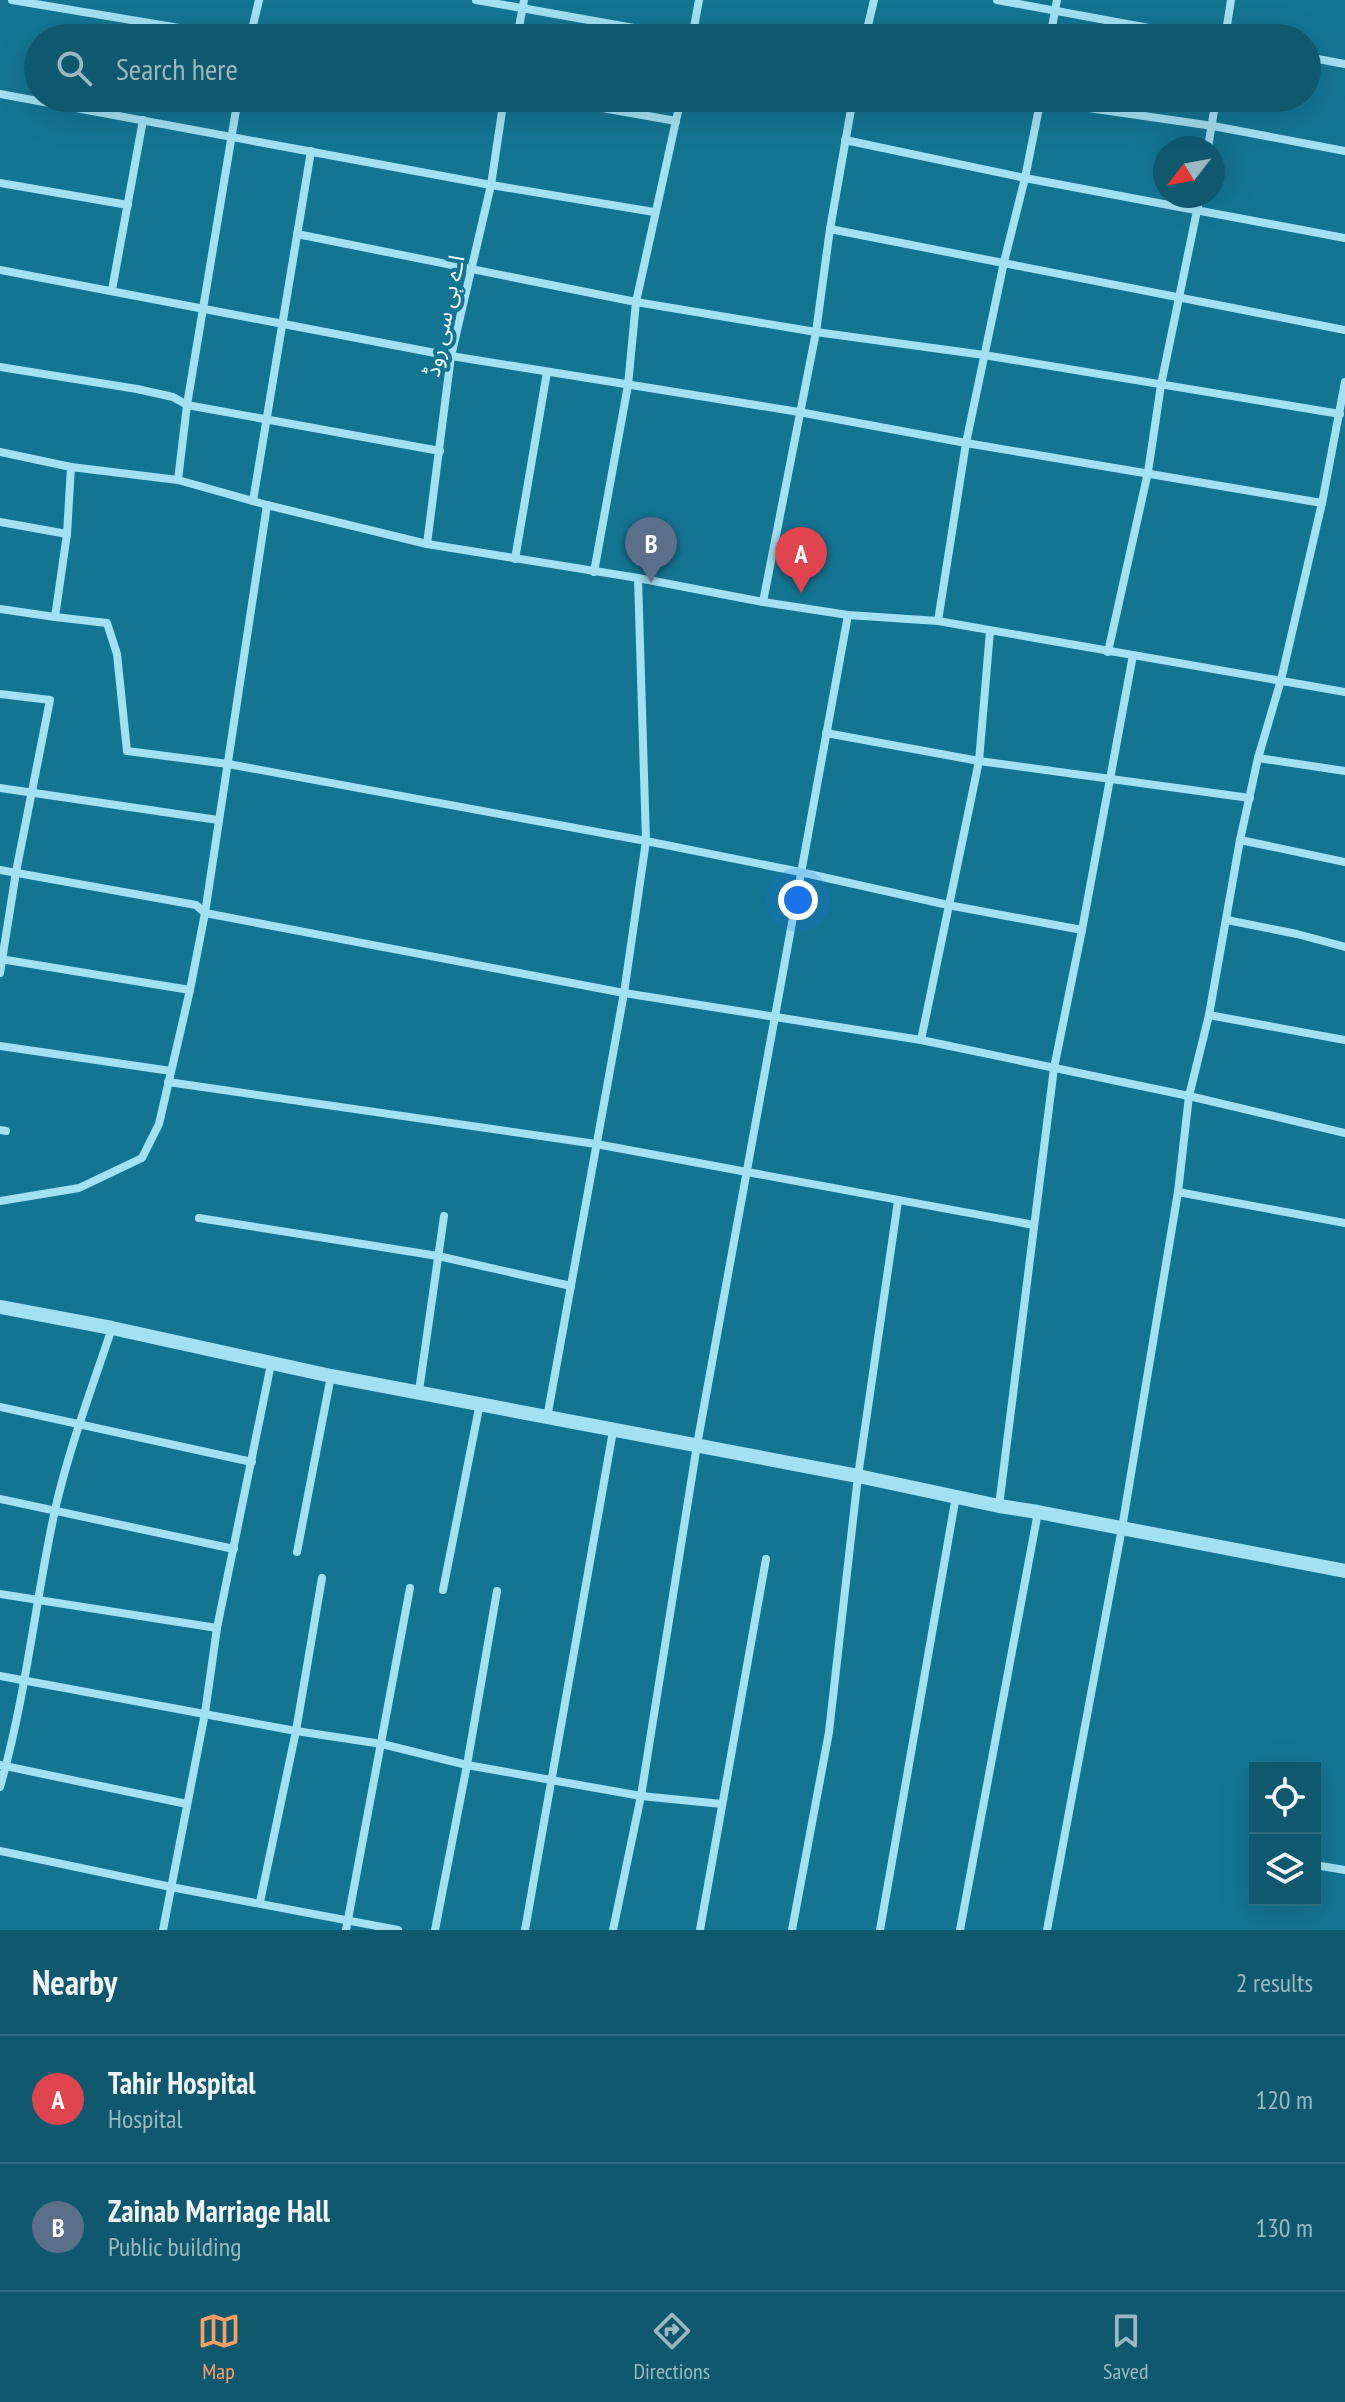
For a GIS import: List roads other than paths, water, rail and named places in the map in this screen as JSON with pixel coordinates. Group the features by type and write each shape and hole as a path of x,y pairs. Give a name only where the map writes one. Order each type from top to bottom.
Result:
{"street":[{"path":"12,0 155,24"},
{"path":"253,24 259,0"},
{"path":"476,0 524,5 620,24"},
{"path":"694,24 699,0"},
{"path":"868,24 874,0"},
{"path":"997,0 1056,5 1141,24"},
{"path":"1227,24 1231,0"},
{"path":"1321,60 1345,64"},
{"path":"0,94 24,98"},
{"path":"99,112 654,212"},
{"path":"178,480 187,405 235,112"},
{"name":"اے بی سی روڈ","path":"427,544 451,356 491,185 502,112"},
{"path":"625,112 676,121"},
{"path":"594,572 628,385 636,302 678,112"},
{"path":"763,602 816,332 850,112"},
{"path":"938,621 966,443 1038,112"},
{"path":"1120,112 1345,151"},
{"path":"1211,136 1214,112"},
{"path":"112,290 143,120"},
{"path":"845,140 1025,178 1345,238"},
{"path":"253,501 311,151"},
{"path":"0,183 128,205"},
{"path":"1108,652 1148,472 1161,385 1198,208"},
{"path":"830,229 1345,330"},
{"path":"297,234 636,302 1340,414"},
{"path":"0,270 451,356 799,412 1322,503"},
{"path":"0,367 137,389 173,397 187,405 440,451"},
{"path":"515,559 547,372"},
{"path":"1047,1930 1122,1528 1178,1192 1189,1096 1209,1015 1240,840 1322,503 1345,382"},
{"path":"0,452 71,467 178,480 427,544 848,615 938,621 1345,692"},
{"path":"55,617 67,534 71,467"},
{"path":"0,1201 79,1188 142,1158 159,1124 205,913 267,505"},
{"path":"0,522 67,534"},
{"path":"547,1418 624,993 646,841 638,578"},
{"path":"0,609 107,623 117,654 127,751 228,764 646,841 1082,930"},
{"path":"613,1930 641,1796 697,1445 848,615"},
{"path":"921,1040 979,761 990,631"},
{"path":"999,1506 1054,1068 1133,655"},
{"path":"0,694 50,700 16,872 0,973"},
{"path":"826,733 979,761 1250,798"},
{"path":"1258,758 1345,771"},
{"path":"0,788 218,820"},
{"path":"1240,840 1345,862"},
{"path":"0,870 196,905 205,913 624,993 921,1040 1189,1096 1345,1133"},
{"path":"1227,920 1345,947"},
{"path":"1,959 190,990"},
{"path":"1209,1015 1345,1040"},
{"path":"0,1046 171,1071"},
{"path":"168,1082 596,1144 1034,1225"},
{"path":"1178,1192 1345,1223"},
{"path":"792,1930 829,1732 858,1476 898,1201"},
{"path":"419,1391 444,1216"},
{"path":"199,1218 438,1256 571,1286"},
{"path":"0,1307 331,1376 480,1402 613,1431 1345,1571"},
{"path":"0,1787 24,1681 55,1509 79,1424 112,1328"},
{"path":"163,1930 205,1713 217,1628 271,1364"},
{"path":"297,1552 331,1376"},
{"path":"443,1590 480,1402"},
{"path":"0,1407 252,1462"},
{"path":"525,1930 613,1431"},
{"path":"880,1930 956,1496"},
{"path":"0,1499 234,1549"},
{"path":"960,1930 1038,1512"},
{"path":"700,1930 766,1559"},
{"path":"260,1902 296,1731 322,1578"},
{"path":"346,1930 410,1588"},
{"path":"435,1930 497,1591"},
{"path":"0,1594 217,1628"},
{"path":"0,1676 382,1744 467,1765 641,1796 722,1804"},
{"path":"3,1766 187,1804"},
{"path":"0,1851 398,1930"},
{"path":"1321,1866 1345,1870"}],"place":[{"name":"Zainab Marriage Hall","path":"651,583"},
{"name":"Tahir Hospital","path":"801,593"}]}
